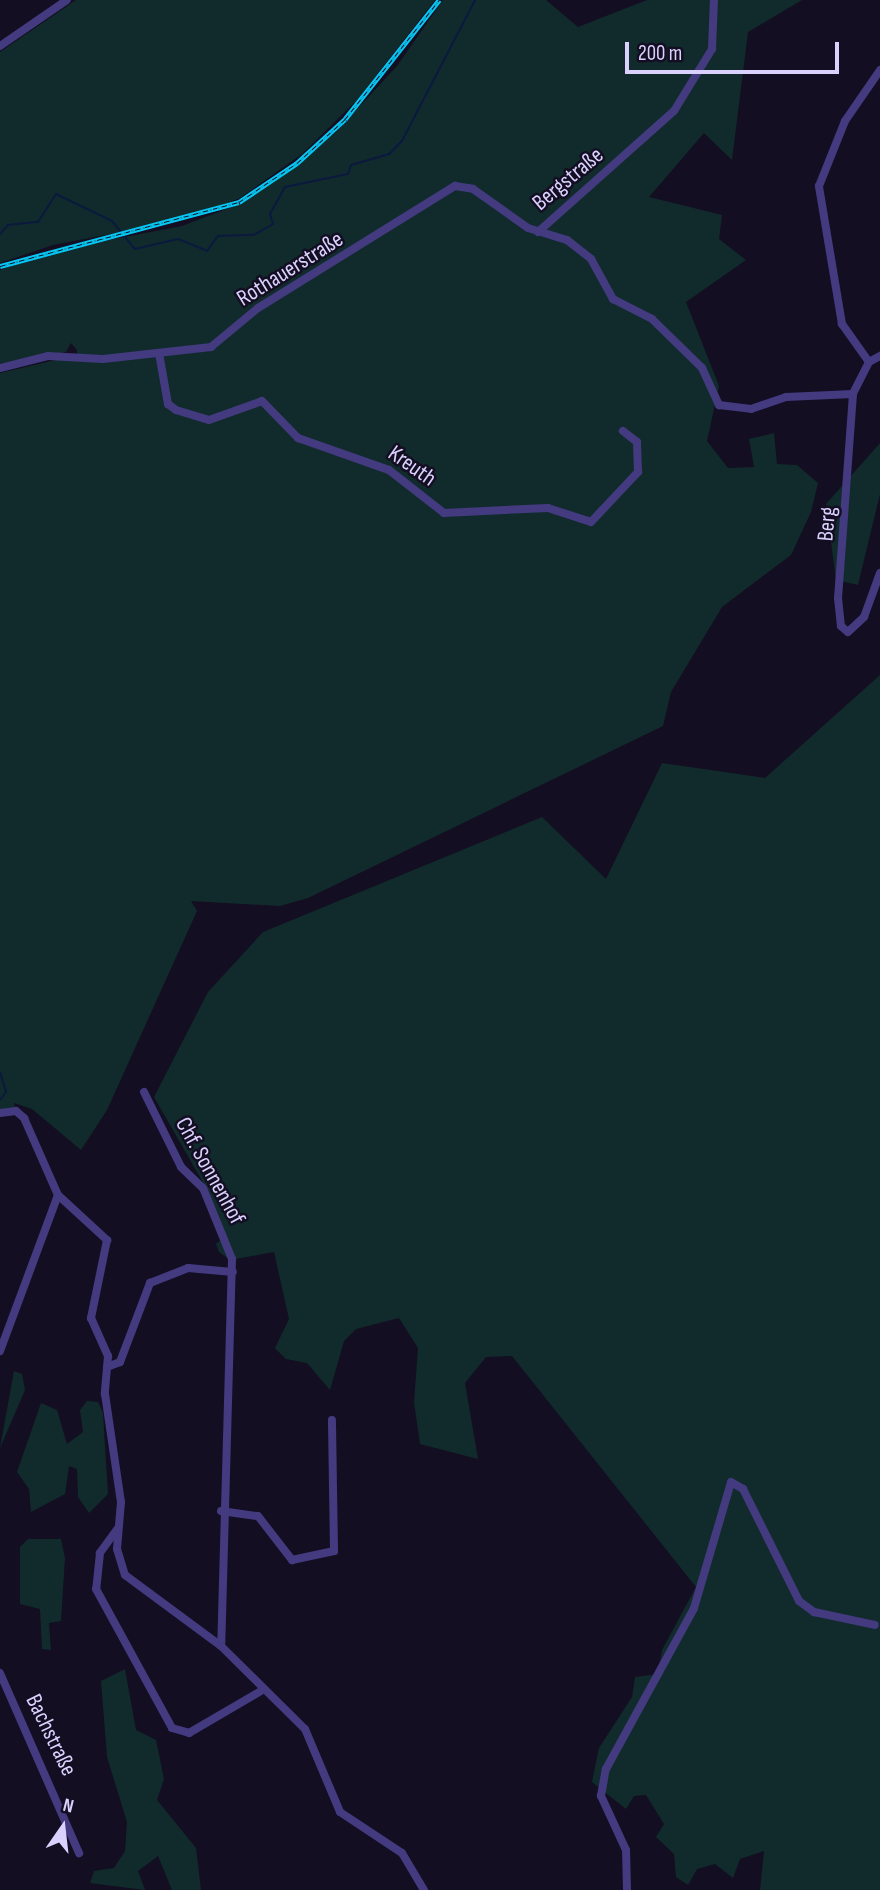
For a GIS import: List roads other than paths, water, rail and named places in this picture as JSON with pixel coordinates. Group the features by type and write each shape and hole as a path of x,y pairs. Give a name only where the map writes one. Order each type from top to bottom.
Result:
{"street":[{"path":"0,46 67,0"},
{"name":"Bergstraße","path":"538,232 674,111 712,49 713,0"},
{"path":"880,70 845,121 819,186 842,324 869,362 880,356"},
{"name":"Rothauerstraße","path":"0,368 48,356 159,353 211,347 258,308 455,186 473,189 538,232"},
{"name":"Bergstraße","path":"538,232 567,240 592,259 613,299 652,319 702,368 719,405 751,409 786,397 853,394"},
{"name":"Kreuth","path":"159,353 168,404 176,410 209,420 262,401 298,438 389,470 444,513 548,508 592,522 638,472 637,442 623,431"},
{"name":"Berg","path":"869,362 853,394 838,598 841,626 848,632 864,617 880,573"},
{"name":"Chf. Sonnenhof","path":"144,1092 181,1167 203,1188 233,1272"},
{"path":"0,1113 16,1111 24,1118 58,1195 107,1240 91,1318 107,1367 121,1502 117,1528 118,1557 131,1583 221,1646 261,1691 309,1735 345,1819 402,1853 424,1890"},
{"path":"0,1350 58,1195"},
{"path":"107,1367 120,1362 150,1283 188,1268 233,1272 221,1511 221,1646"},
{"path":"221,1511 258,1516 292,1560 334,1551 332,1420"},
{"path":"627,1890 626,1850 601,1796 606,1769 694,1608 731,1482 743,1489 799,1601 814,1612 874,1625"},
{"path":"117,1528 100,1553 96,1589 175,1731 189,1733 261,1691"},
{"name":"Bachstraße","path":"0,1673 79,1853"}],"waterway":[{"path":"0,234 8,225 38,222 56,194 112,221 135,249 178,239 207,251 218,236 254,235 273,224 270,214 285,187 348,174 351,165 389,154 402,141 475,0"},
{"path":"0,1072 6,1092 0,1100"}],"railway":[{"path":"0,266 239,202 297,163 345,119 439,0"}]}
